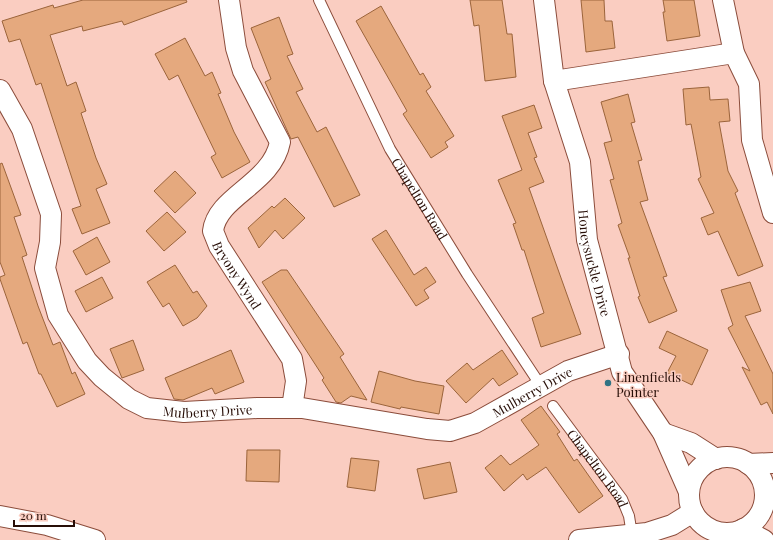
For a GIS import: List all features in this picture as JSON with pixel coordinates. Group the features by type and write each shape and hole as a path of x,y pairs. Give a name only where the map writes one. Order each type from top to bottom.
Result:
{"street":[{"name":"Bryony Wynd","path":"229,0 236,48 243,71 280,142 273,161 267,170 221,211 213,231 219,246 292,359 296,381 292,408"},
{"name":"Honeysuckle Drive","path":"544,0 554,81 580,162 587,240 619,354 622,372 663,433 689,492"},
{"path":"723,0 734,53 748,84 752,140 773,212"},
{"path":"554,81 734,53"},
{"name":"Mulberry Drive","path":"0,90 22,129 51,214 50,242 44,268 58,315 87,361 102,378 129,400 147,408 184,412 257,408 292,408 427,429 450,431 475,423 568,371 619,354"},
{"path":"663,433 691,443 716,458"},
{"path":"727,457 738,459 748,464 769,488 760,513 752,522 743,529 719,536 700,522 693,512 689,492 691,481 697,471 706,463 716,458 727,457"},
{"path":"748,464 773,463"},
{"path":"579,540 647,533 672,525 693,512"},
{"path":"0,516 47,525 95,540"},
{"path":"743,529 764,540"}],"lane":[{"name":"Chapelton Road","path":"319,0 390,149 467,274 541,386"},
{"name":"Chapelton Road","path":"553,406 622,499 629,516 632,535"}],"building":[{"path":"83,0 186,0 187,2 124,25 122,21 83,31 82,26 50,35 67,86 76,82 86,111 81,113 96,158 107,184 96,189 110,223 82,234 72,209 81,206 41,83 36,85 20,39 9,42 2,21 53,5 54,8"},
{"path":"470,0 502,0 507,34 512,34 516,77 485,81 479,25 474,26"},
{"path":"581,0 604,0 605,21 612,21 615,48 586,52"},
{"path":"663,0 694,0 700,36 667,41"},
{"path":"381,6 420,75 423,73 431,87 426,91 454,136 445,142 448,147 431,158 403,114 407,111 356,21"},
{"path":"279,17 293,54 287,56 303,89 296,92 317,132 326,127 360,195 334,207 298,137 291,139 265,82 271,79 251,28"},
{"path":"185,38 205,76 212,72 221,93 218,94 234,132 250,162 222,178 211,157 216,154 178,75 169,80 155,54"},
{"path":"709,87 710,100 728,99 730,121 719,122 728,171 738,191 735,193 763,266 738,276 718,231 708,235 701,218 714,213 698,179 701,177 691,124 686,125 683,89"},
{"path":"628,94 635,122 631,123 642,160 638,161 648,200 640,202 667,276 663,277 677,311 649,323 638,297 640,296 628,258 630,258 618,225 622,223 610,180 614,179 604,143 612,141 601,102"},
{"path":"534,105 542,128 528,133 537,157 534,158 544,182 529,188 581,334 541,347 532,318 544,313 524,250 522,250 513,224 516,223 498,180 522,170 502,116"},
{"path":"2,163 21,215 14,217 27,255 22,257 38,306 53,345 60,342 72,374 75,372 85,394 57,407 41,374 39,374 27,342 23,344 0,279 0,277 5,275 0,262 0,164"},
{"path":"175,171 196,193 175,213 154,191"},
{"path":"285,198 305,218 283,239 275,230 259,248 248,228 272,206 274,208"},
{"path":"167,212 186,232 164,251 146,231"},
{"path":"386,230 414,275 426,267 436,282 424,290 429,298 416,306 372,239"},
{"path":"97,237 110,262 86,275 73,251"},
{"path":"175,265 193,293 197,291 207,306 197,318 183,326 169,303 163,307 147,282"},
{"path":"281,270 287,270 344,354 340,357 367,400 351,396 341,403 336,402 322,380 324,378 262,282"},
{"path":"102,277 113,298 86,312 75,291"},
{"path":"750,282 761,311 745,316 773,374 773,414 767,402 761,405 742,367 750,371 728,328 733,325 721,290"},
{"path":"667,331 708,350 692,385 667,373 676,356 659,348"},
{"path":"133,340 144,370 122,378 110,349"},
{"path":"231,350 244,382 215,394 212,388 183,400 174,399 165,378"},
{"path":"502,350 518,374 499,386 493,378 466,403 446,381 467,363 473,370"},
{"path":"379,371 415,381 444,386 439,414 401,407 400,409 371,402"},
{"path":"541,406 560,432 557,434 574,461 577,459 603,496 579,513 546,467 527,480 523,474 504,491 485,468 501,455 510,465 539,445 521,420"},
{"path":"247,450 280,450 279,482 246,481"},
{"path":"351,458 379,461 375,491 347,487"},
{"path":"450,462 457,492 424,499 417,469"}],"place":[{"name":"Linenfields Pointer","path":"608,383"}]}
